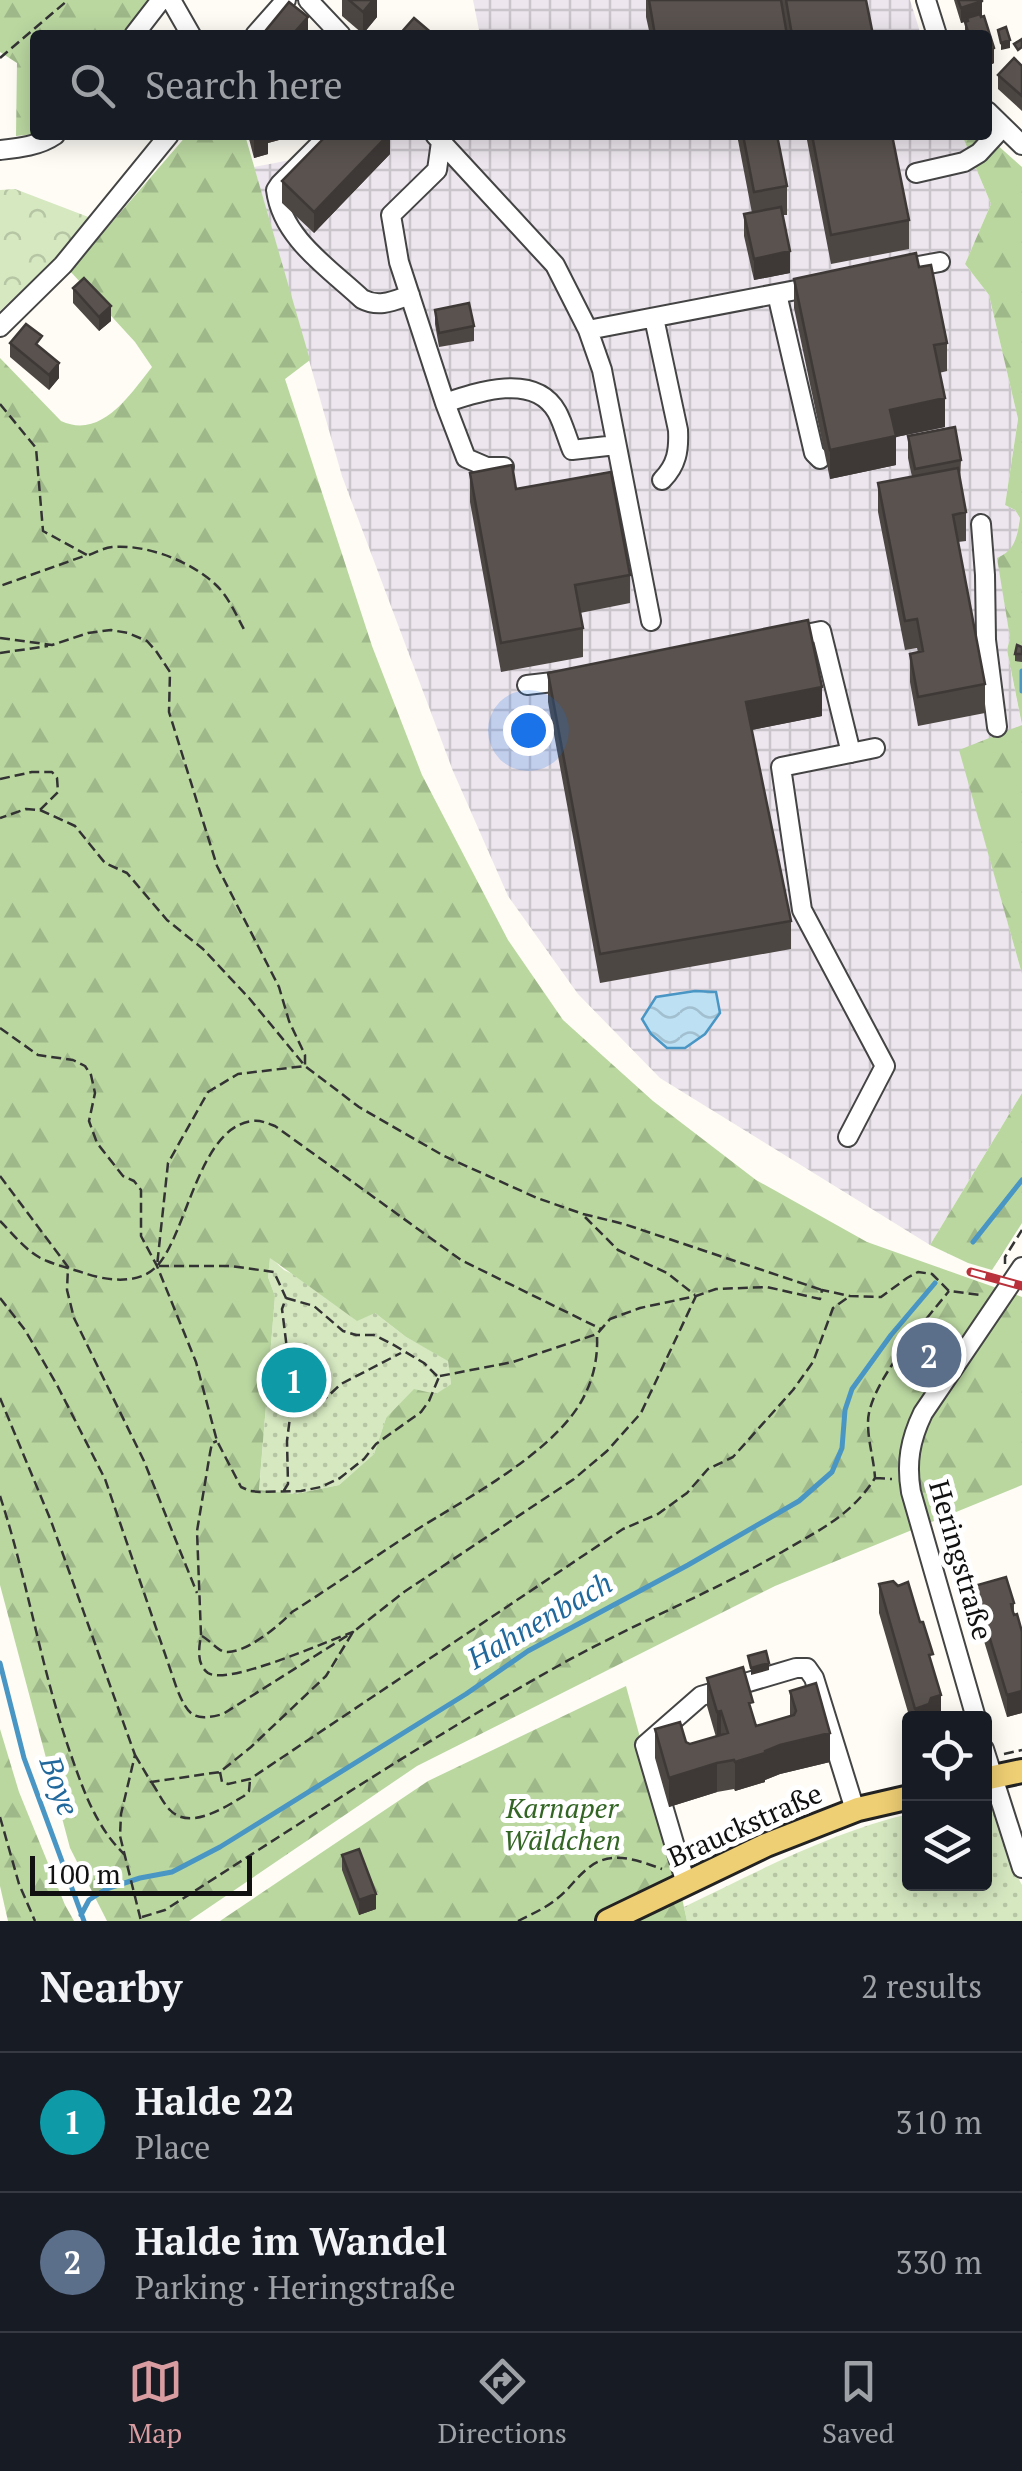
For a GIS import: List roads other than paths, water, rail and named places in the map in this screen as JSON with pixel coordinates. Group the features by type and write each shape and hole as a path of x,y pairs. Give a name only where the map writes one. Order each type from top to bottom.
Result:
{"main road":[{"path":"992,1777 1022,1772"},
{"name":"Brauckstraße","path":"608,1921 683,1875 855,1810 902,1799"}],"street":[{"path":"138,30 161,0"},
{"path":"171,0 187,30"},
{"path":"259,30 286,0"},
{"path":"308,0 336,30"},
{"path":"926,0 935,30"},
{"path":"992,116 1022,145"},
{"path":"992,139 1003,127"},
{"path":"0,150 47,140"},
{"path":"0,327 63,265 165,140"},
{"path":"324,140 276,190 286,220 302,245 362,300 382,304 410,295"},
{"path":"438,140 437,170 391,215 399,262 466,458 486,467 504,467"},
{"path":"440,140 555,265 588,330 602,370 651,620"},
{"path":"916,173 964,162 991,140"},
{"path":"886,272 940,262"},
{"path":"588,330 831,283"},
{"path":"776,294 814,453 820,459"},
{"path":"654,318 679,446 676,462 662,480"},
{"path":"445,403 482,391 521,388 542,396 556,409 572,450 616,445"},
{"path":"981,524 986,640 997,727"},
{"path":"764,643 822,632 851,752"},
{"path":"526,684 554,684 592,676"},
{"path":"848,1136 885,1066 802,910 781,767 875,748"},
{"name":"Heringstraße","path":"974,1711 911,1492 907,1462 922,1414 1014,1266"},
{"path":"683,1875 645,1745 701,1696 807,1668 814,1678 855,1810"},
{"path":"992,1789 1022,1868"}],"water":[{"path":"716,992 720,1013 705,1034 685,1048 667,1048 642,1019 656,997"}],"waterway":[{"name":"Hahnenbach","path":"1022,671 1022,691"},
{"name":"Hahnenbach","path":"973,1242 1022,1180"},
{"name":"Hahnenbach","path":"81,1915 89,1900 106,1889 172,1872 220,1847 528,1651 799,1501 832,1472 842,1448 845,1410 852,1389 935,1283"},
{"name":"Boye","path":"0,1663 24,1758 84,1921"}],"railway":[{"path":"971,1272 1022,1286"}],"place":[{"name":"Halde im Wandel","path":"929,1355"},
{"name":"Halde 22","path":"294,1380"}],"park label":[{"name":"Karnaper Wäldchen","path":"562,1824"}]}
